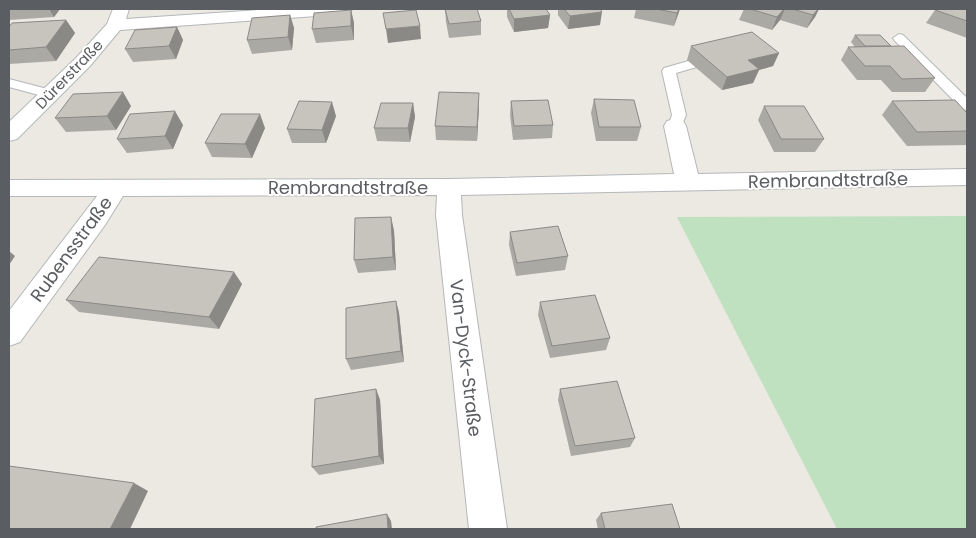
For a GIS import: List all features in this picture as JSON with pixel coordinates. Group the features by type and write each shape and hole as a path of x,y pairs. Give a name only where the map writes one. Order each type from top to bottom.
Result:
{"street":[{"path":"118,17 344,9"},
{"name":"Dürerstraße","path":"9,134 83,62 118,17"},
{"path":"675,126 688,182"},
{"name":"Rembrandtstraße","path":"9,188 449,186 967,177"},
{"name":"Van-Dyck-Straße","path":"449,186 449,215 488,529"},
{"name":"Rubensstraße","path":"9,333 96,218 115,189"}],"lane":[{"path":"899,38 967,106"},
{"path":"675,126 679,116 669,71 692,64"},
{"path":"9,83 50,94"}],"green space":[{"path":"967,216 967,529 837,529 677,217"}],"building":[{"path":"445,9 477,9 481,21 449,24"},
{"path":"509,9 546,9 550,15 514,19"},
{"path":"564,9 600,9 602,12 570,16"},
{"path":"656,9 679,9 677,13"},
{"path":"750,9 784,9 777,17"},
{"path":"792,9 818,9 813,15"},
{"path":"967,9 967,21 935,10"},
{"path":"351,10 351,26 312,29 314,13"},
{"path":"416,10 420,26 386,29 383,13"},
{"path":"290,15 288,37 247,40 252,18"},
{"path":"66,20 46,47 9,50 9,27 12,23"},
{"path":"177,27 169,46 125,49 135,30"},
{"path":"752,32 779,53 748,60 759,69 727,77 691,46"},
{"path":"855,35 880,35 891,46 865,46"},
{"path":"904,46 935,78 902,79 890,66 865,66 848,47"},
{"path":"123,92 107,116 55,118 73,94"},
{"path":"439,92 479,93 477,127 435,126"},
{"path":"594,99 634,100 641,127 599,127"},
{"path":"548,100 553,125 514,126 511,101"},
{"path":"955,100 967,113 967,131 917,132 892,101"},
{"path":"299,101 332,102 322,130 287,129"},
{"path":"381,103 413,103 408,128 374,128"},
{"path":"764,106 804,106 824,139 781,139"},
{"path":"175,111 165,136 117,139 130,114"},
{"path":"221,114 260,114 245,144 205,143"},
{"path":"391,217 393,257 354,260 355,218"},
{"path":"558,226 568,256 517,263 510,232"},
{"path":"99,257 234,272 209,317 66,300"},
{"path":"595,295 610,338 552,346 540,302"},
{"path":"396,301 401,351 346,359 346,308"},
{"path":"617,381 635,438 575,446 560,389"},
{"path":"376,389 379,456 312,467 315,399"},
{"path":"9,466 134,483 110,529 9,529"},
{"path":"672,504 680,529 605,529 601,513"},
{"path":"387,514 388,529 316,529 316,527"}]}
